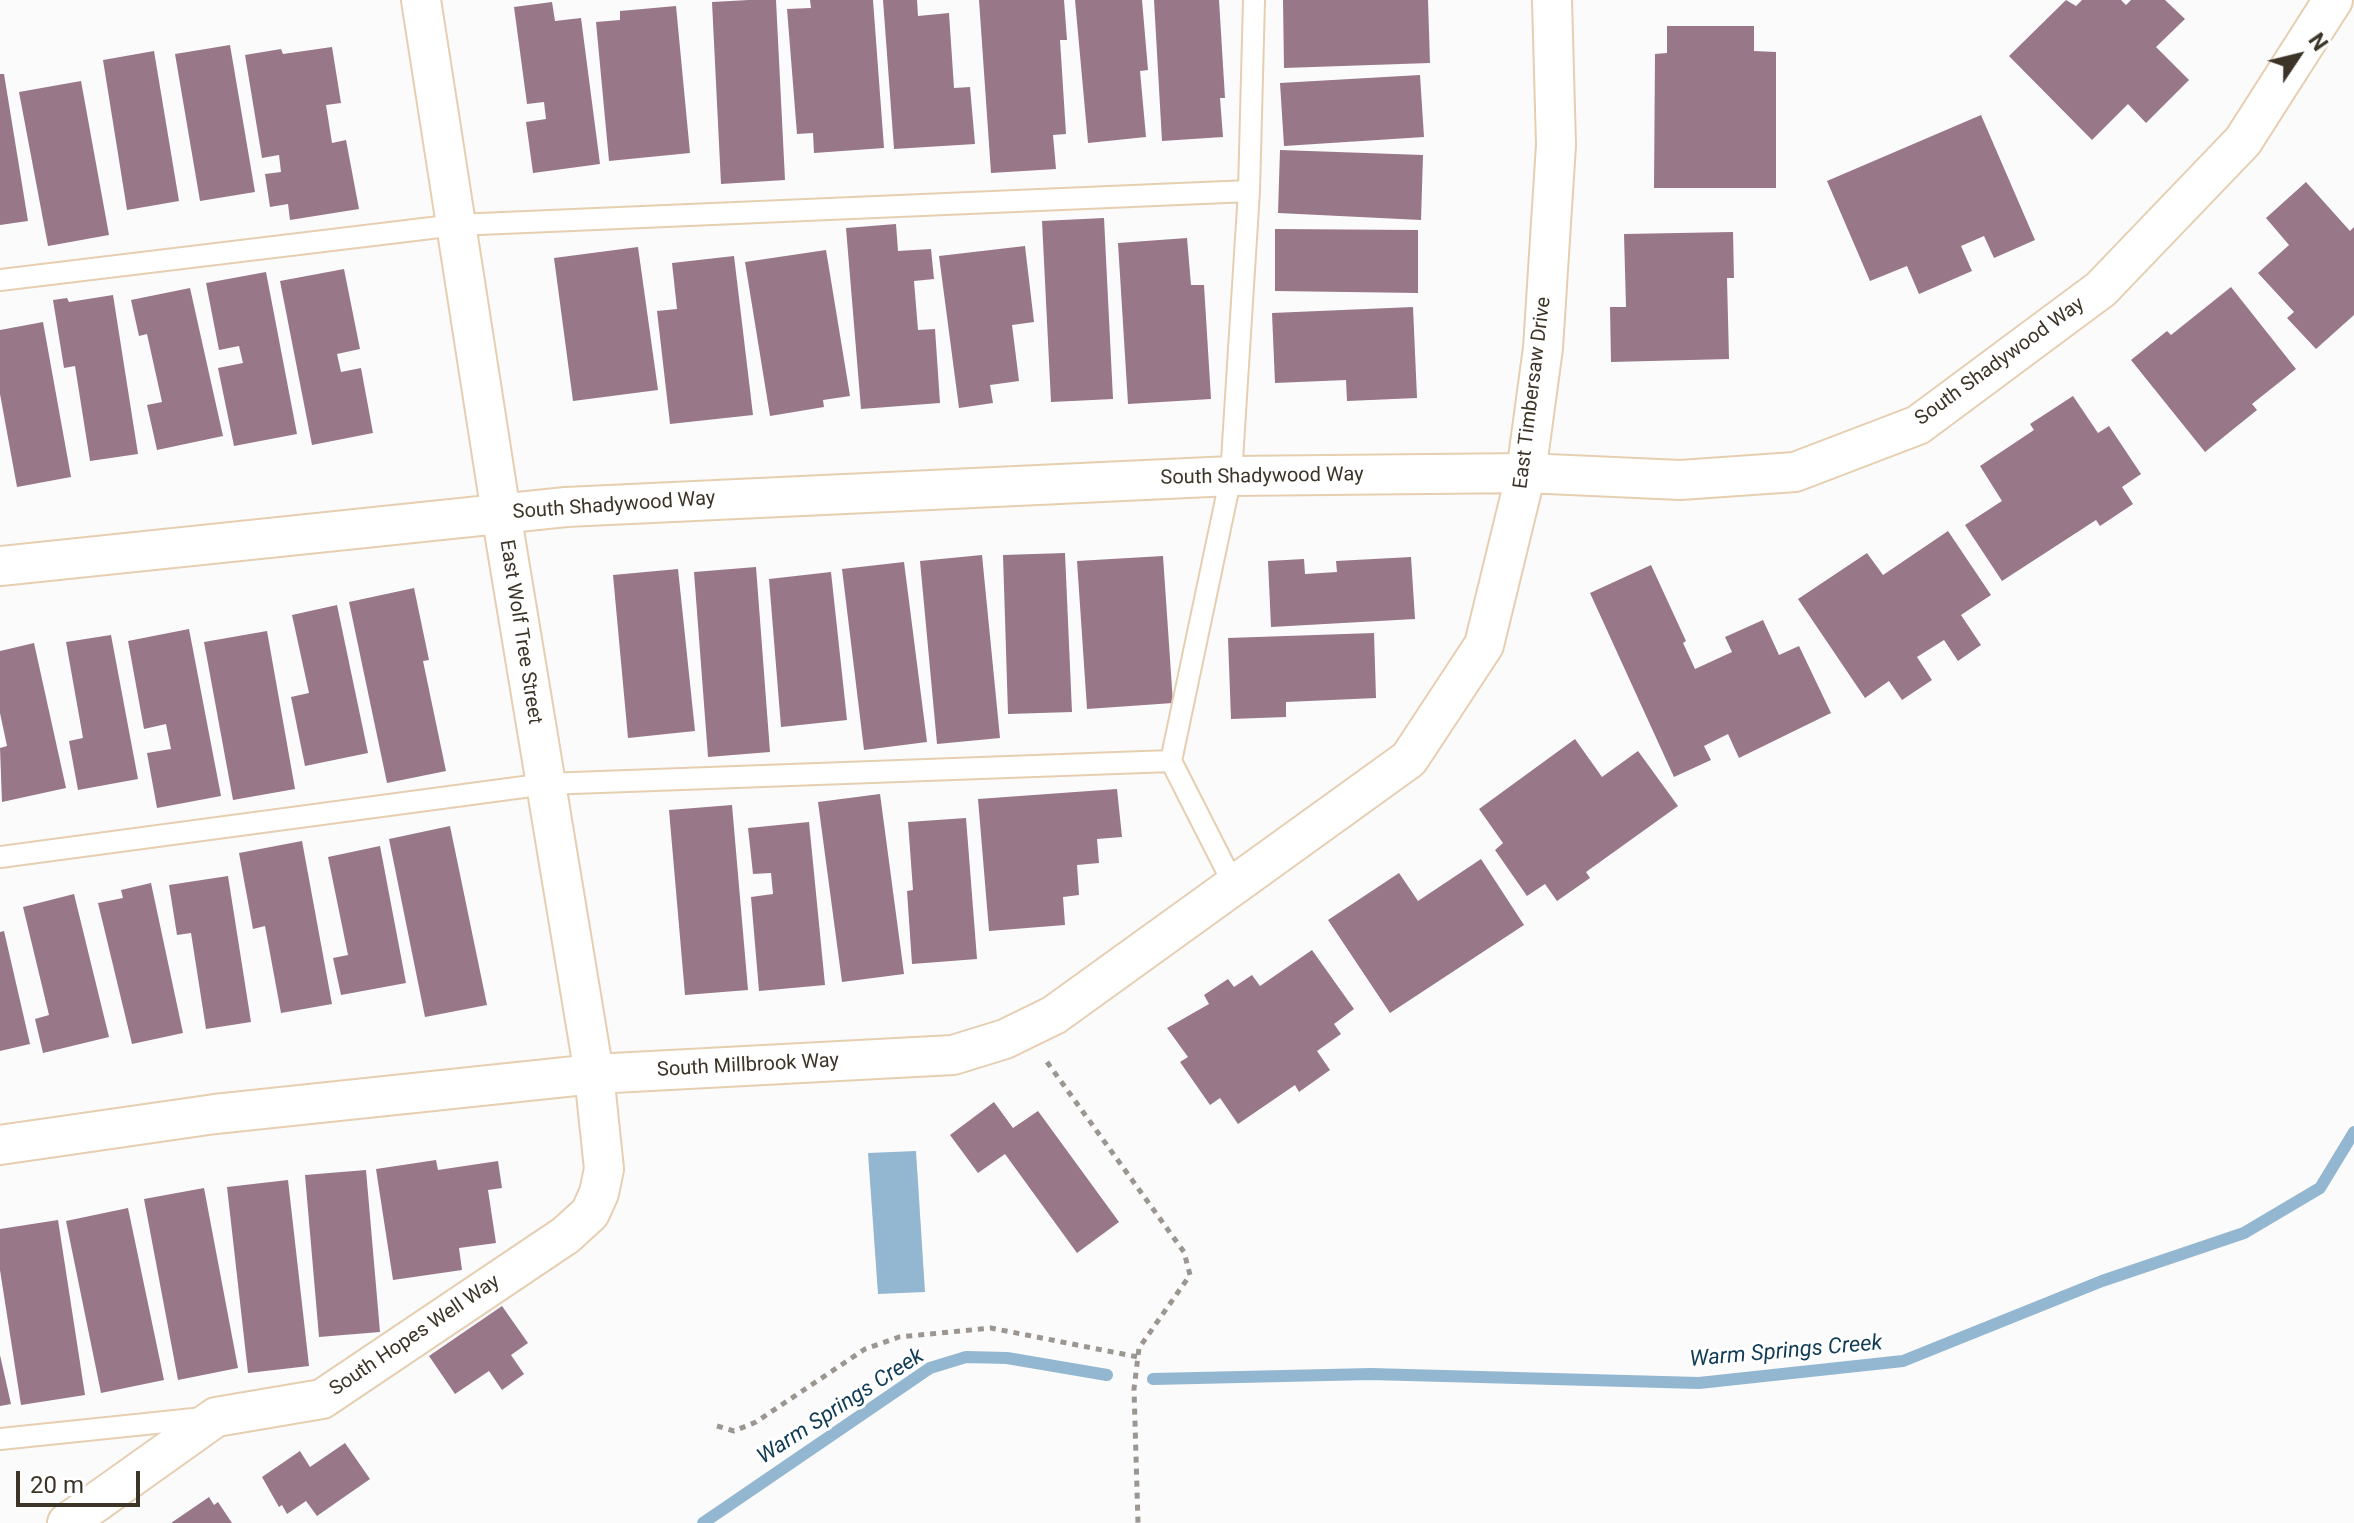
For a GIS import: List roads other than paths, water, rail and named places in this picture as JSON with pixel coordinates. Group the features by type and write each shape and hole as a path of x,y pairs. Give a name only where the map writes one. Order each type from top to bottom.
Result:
{"street":[{"name":"East Wolf Tree Street","path":"421,0 501,513 594,1074"},
{"name":"East Timbersaw Drive","path":"1409,759 1484,645 1526,473 1543,348 1555,160 1552,0"},
{"name":"South Shadywood Way","path":"0,566 566,507 1231,476 1526,473 1680,480 1795,472 1918,425 2101,289 2243,141 2333,0"},
{"name":"South Millbrook Way","path":"0,1145 215,1114 594,1074 953,1055 1005,1039 1054,1015 1409,759"},
{"name":"South Hopes Well Way","path":"67,1523 216,1417 322,1399 566,1235 590,1213 599,1193 604,1169 594,1074"}],"lane":[{"path":"1234,885 1171,761 1231,476 1249,191 1254,0"},
{"path":"0,280 456,225 1249,191"},
{"path":"0,857 546,784 1171,761"},
{"path":"0,1439 216,1417"}],"water":[{"path":"916,1151 925,1292 878,1294 868,1153"}],"waterway":[{"name":"Warm Springs Creek","path":"1153,1379 1371,1374 1699,1383 1903,1361 2102,1281 2244,1233 2320,1188 2354,1132"},
{"name":"Warm Springs Creek","path":"703,1523 930,1368 966,1357 1007,1358 1107,1375"}]}
